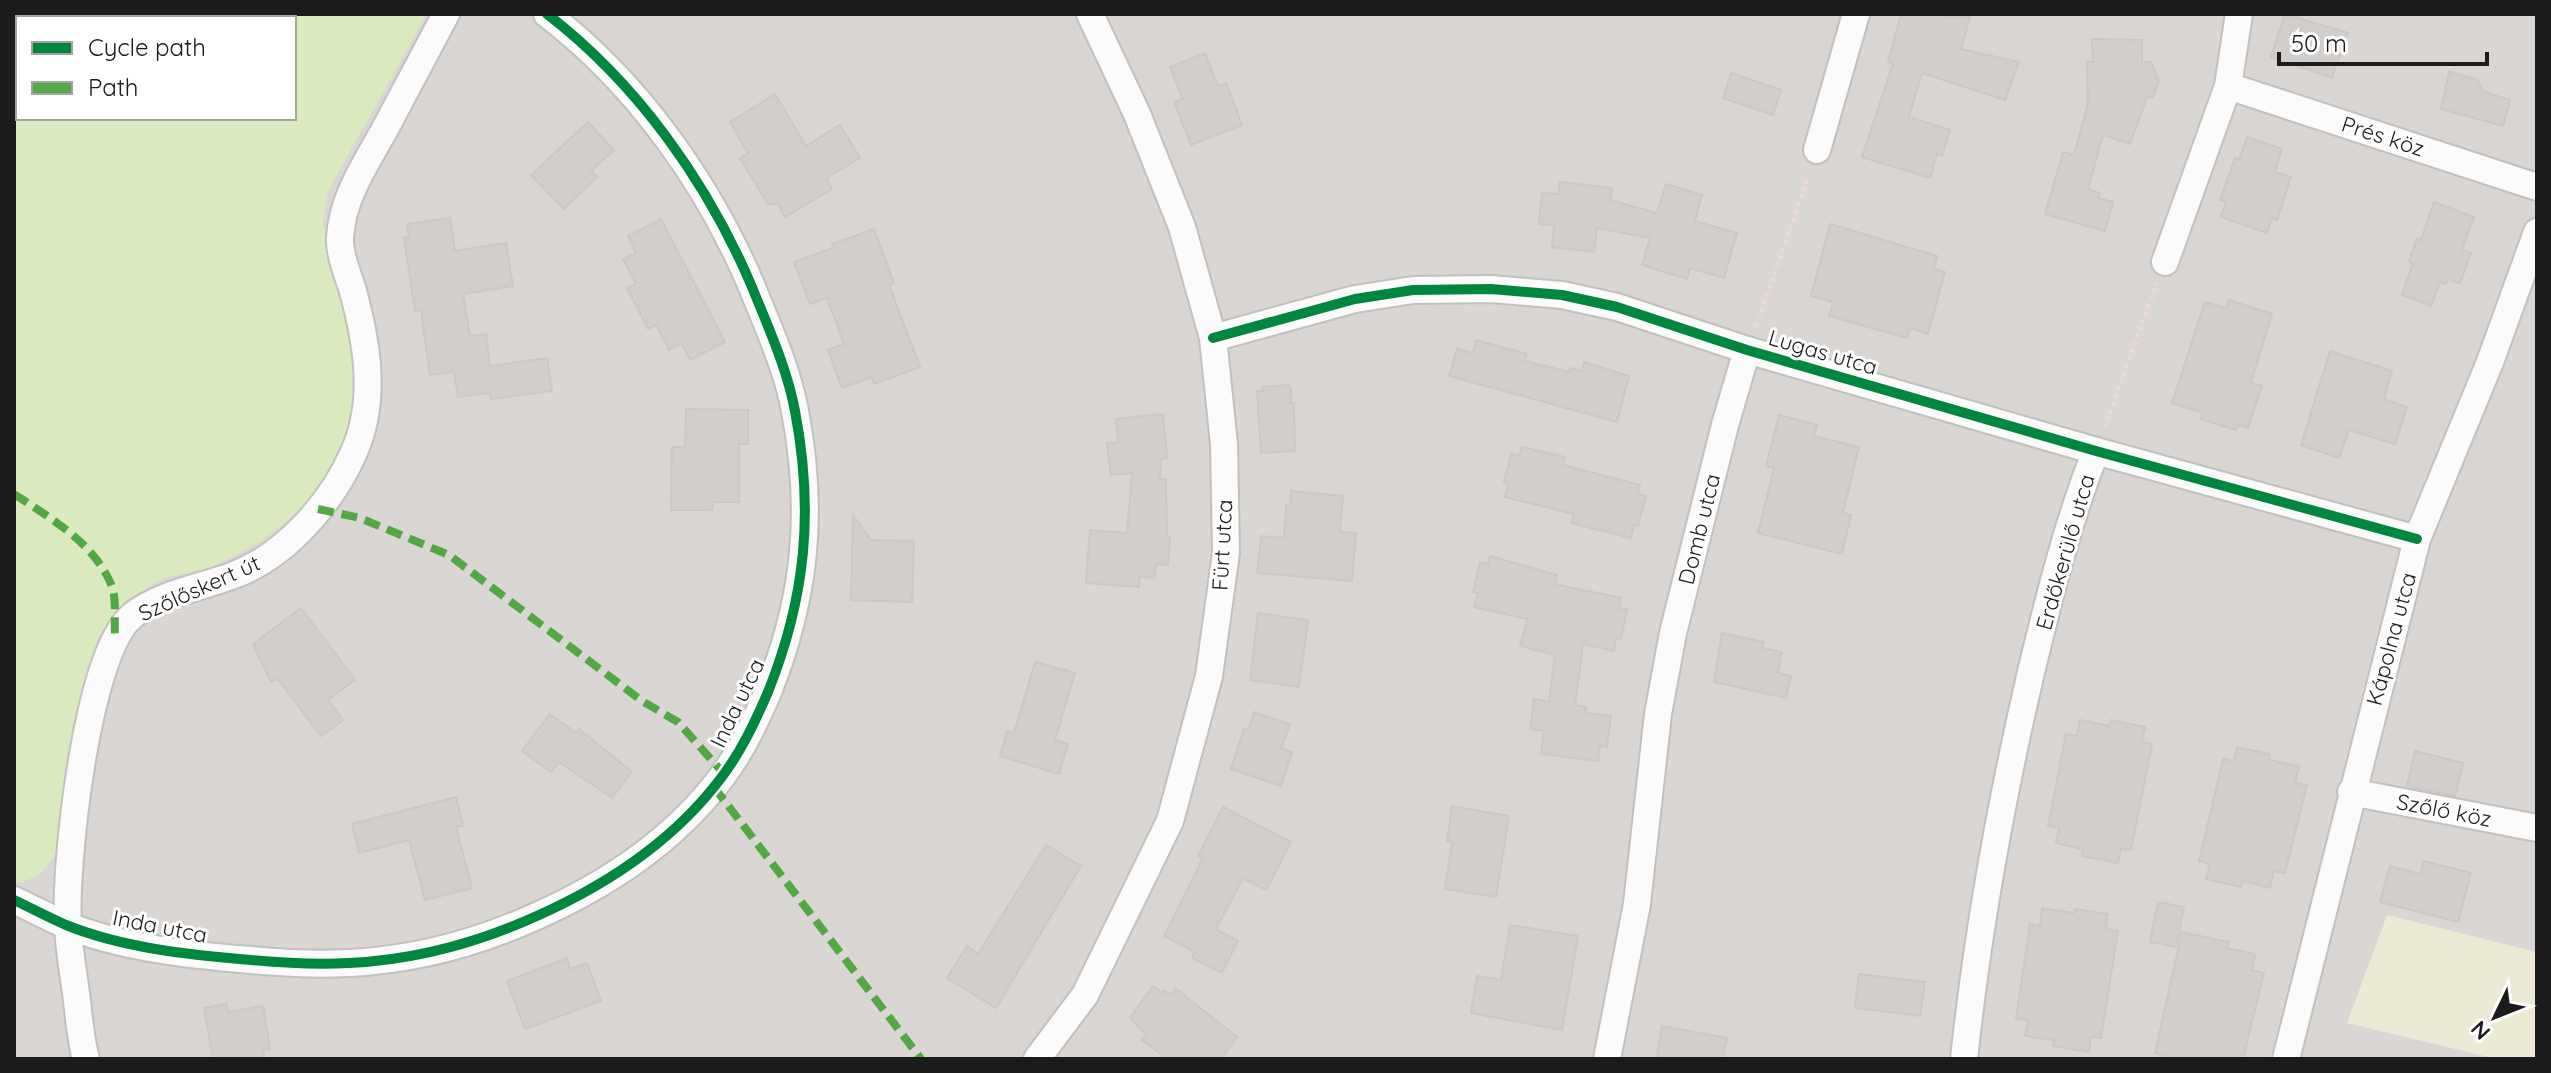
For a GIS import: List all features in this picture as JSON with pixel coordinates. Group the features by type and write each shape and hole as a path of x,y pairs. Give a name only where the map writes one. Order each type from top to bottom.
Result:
{"street":[{"name":"Szőlőskert út","path":"86,1059 68,925 76,796 93,705 115,635 132,616 148,607 237,574 273,554 318,509 355,450 367,407 369,372 364,330 340,240 347,200 446,14"},
{"name":"Inda utca","path":"14,900 68,925 119,942 220,958 296,964 352,963 415,955 473,941 566,903 611,876 683,821 714,787 755,724 782,657 798,598 805,536 804,476 795,408 775,343 733,243 684,163 649,114 609,70 547,14"},
{"name":"Fürt utca","path":"1037,1059 1085,995 1170,821 1209,676 1226,553 1224,444 1213,338 1182,227 1137,114 1090,14"},
{"path":"1817,150 1856,14"},
{"path":"2165,262 2228,86 2239,14"},
{"name":"Prés köz","path":"2228,86 2537,187"},
{"name":"Kápolna utca","path":"2286,1059 2417,539 2490,362 2537,232"},
{"name":"Lugas utca","path":"1213,338 1355,299 1413,290 1491,289 1562,295 1617,307 1747,350 2096,451 2417,539"},
{"name":"Domb utca","path":"1607,1059 1637,904 1658,714 1673,633 1747,350"},
{"name":"Erdőkerülő utca","path":"1964,1059 1990,877 2012,752 2075,503 2096,451"},
{"name":"Szőlő köz","path":"2351,792 2537,828"}],"path":[{"path":"1747,350 1817,150"}],"shaded area":[{"path":"14,14 2537,14 2537,1059 14,1059"},
{"path":"2387,915 2537,952 2537,1059 2497,1059 2347,1023"}],"green space":[{"path":"14,14 427,14 328,191 323,222 331,263 352,329 355,390 345,439 328,476 299,511 257,544 211,568 164,578 125,601 99,635 73,726 55,856 39,875 21,883 14,882"}],"building":[{"path":"1901,14 1970,17 1961,49 2019,62 2005,100 1922,73 1909,117 1950,130 1942,156 1937,154 1930,178 1862,157 1893,63 1888,62"},
{"path":"2285,14 2348,33 2332,78 2271,57"},
{"path":"2092,39 2142,40 2142,62 2151,62 2159,81 2153,97 2147,97 2130,144 2103,135 2088,189 2100,193 2098,198 2113,202 2105,231 2045,214 2063,152 2074,155 2088,103 2087,62 2093,62"},
{"path":"1205,53 1218,86 1226,83 1242,125 1191,145 1174,102 1183,99 1170,67"},
{"path":"2449,72 2477,79 2484,92 2510,100 2503,126 2441,109"},
{"path":"1731,73 1781,90 1773,115 1723,98"},
{"path":"775,94 806,146 840,125 860,158 826,178 832,189 785,217 777,203 768,204 740,158 748,153 730,122"},
{"path":"588,122 614,150 591,171 597,177 564,209 531,175"},
{"path":"2247,137 2282,149 2275,172 2291,177 2277,220 2272,218 2267,233 2221,217 2226,202 2220,200 2235,158 2239,160"},
{"path":"1560,182 1612,188 1610,200 1657,213 1666,184 1702,195 1695,221 1737,233 1724,278 1690,268 1687,279 1642,265 1650,238 1597,228 1594,252 1552,247 1554,225 1539,224 1542,193 1558,194"},
{"path":"2434,202 2474,217 2462,250 2471,253 2460,284 2448,279 2446,284 2440,282 2431,306 2402,295 2413,263 2409,262 2417,239 2421,240"},
{"path":"450,218 453,251 506,243 513,286 463,294 470,336 486,334 490,366 547,358 552,391 491,399 490,393 458,397 454,372 430,375 421,310 415,311 404,238 409,237 407,224"},
{"path":"661,219 725,342 690,360 682,343 669,350 656,325 648,329 627,288 636,284 623,259 636,253 628,236"},
{"path":"1830,224 1937,256 1934,269 1945,272 1928,334 1910,328 1907,338 1829,316 1833,302 1811,296"},
{"path":"874,229 894,283 889,285 920,367 874,384 872,377 842,388 828,350 844,344 827,298 810,304 794,262"},
{"path":"2229,300 2272,314 2251,383 2262,386 2248,428 2238,425 2236,430 2201,419 2203,413 2172,403 2205,302 2226,308"},
{"path":"1476,340 1527,354 1525,361 1569,372 1570,368 1582,371 1584,362 1629,376 1617,422 1449,376 1457,349 1473,353"},
{"path":"2330,351 2392,371 2384,399 2407,407 2395,444 2349,430 2339,458 2301,445"},
{"path":"1288,385 1291,403 1294,403 1295,451 1261,453 1257,391 1263,391 1262,387"},
{"path":"686,409 748,410 748,444 739,444 739,502 713,502 712,510 671,510 672,447 685,447"},
{"path":"1163,414 1167,458 1161,459 1160,479 1166,479 1167,537 1170,537 1168,565 1156,564 1154,578 1140,576 1139,587 1086,583 1090,530 1127,533 1132,473 1111,475 1107,443 1118,442 1116,419"},
{"path":"1779,415 1817,425 1814,436 1859,447 1843,513 1851,515 1842,554 1758,533 1774,468 1766,466"},
{"path":"1522,447 1565,457 1563,465 1640,485 1638,494 1646,496 1638,526 1634,525 1631,538 1571,523 1574,514 1505,497 1508,483 1504,482 1511,454 1519,456"},
{"path":"1291,491 1343,496 1340,532 1356,533 1352,581 1257,573 1261,536 1284,538 1286,506 1290,506"},
{"path":"853,515 871,540 914,541 912,602 851,600"},
{"path":"1490,556 1557,575 1555,584 1621,598 1619,608 1627,609 1621,639 1616,638 1614,651 1583,644 1575,705 1586,707 1585,713 1611,716 1607,747 1600,746 1598,761 1541,754 1544,731 1530,729 1534,699 1549,702 1555,655 1520,646 1527,619 1474,607 1478,593 1473,592 1480,562 1488,564"},
{"path":"301,608 355,680 328,700 343,720 321,736 278,679 271,682 253,644"},
{"path":"1258,613 1308,620 1299,687 1250,680"},
{"path":"1722,633 1764,642 1763,648 1782,652 1778,673 1791,676 1786,698 1714,682"},
{"path":"1035,662 1075,673 1055,740 1068,744 1059,774 1000,756 1007,731 1014,733"},
{"path":"1254,712 1290,724 1281,748 1292,752 1281,786 1231,769 1244,729 1248,730"},
{"path":"550,714 576,733 579,729 632,772 612,798 559,762 551,772 522,751"},
{"path":"2080,720 2109,726 2111,720 2145,727 2142,742 2152,744 2131,850 2121,849 2118,863 2082,856 2083,849 2056,843 2059,828 2048,826 2066,734 2077,736"},
{"path":"2237,747 2270,754 2269,760 2299,766 2295,783 2307,785 2285,873 2274,871 2270,888 2243,881 2241,887 2206,879 2210,864 2199,861 2223,759 2234,761"},
{"path":"2415,751 2463,763 2455,796 2407,786"},
{"path":"456,797 463,826 456,827 472,888 425,900 409,840 359,853 352,824"},
{"path":"1452,806 1509,816 1496,897 1445,889 1452,842 1447,841"},
{"path":"1223,807 1291,842 1266,890 1243,878 1216,929 1238,941 1222,973 1192,958 1195,952 1164,936 1203,858 1198,856"},
{"path":"1046,845 1081,866 996,1008 947,978 967,946 978,954"},
{"path":"2424,861 2471,873 2458,922 2380,902 2390,866 2420,874"},
{"path":"2158,902 2184,907 2176,947 2150,942"},
{"path":"2042,908 2108,914 2106,929 2118,931 2101,1038 2091,1037 2089,1052 2053,1046 2054,1040 2025,1036 2028,1020 2016,1019 2030,924 2040,926"},
{"path":"1510,925 1578,936 1562,1030 1471,1013 1477,976 1501,980"},
{"path":"2182,932 2228,942 2227,948 2255,954 2252,970 2264,973 2243,1059 2164,1059 2165,1056 2155,1053"},
{"path":"567,958 570,969 587,963 601,1001 525,1029 507,981"},
{"path":"1859,974 1925,982 1920,1016 1855,1008"},
{"path":"1153,986 1162,993 1164,990 1172,995 1175,988 1237,1037 1221,1059 1168,1059 1142,1040 1146,1034 1130,1018"},
{"path":"226,1004 228,1012 263,1006 270,1049 263,1050 265,1059 213,1059 204,1008"},
{"path":"1662,1026 1727,1038 1723,1059 1657,1056"}],"marked path":[{"path":"14,494 69,532 103,569 114,596 115,635"},
{"path":"318,509 360,518 449,555 642,701 678,722 724,774"},
{"path":"714,787 921,1059"}],"cycle path":[{"path":"14,900 88,933 181,953 324,964 422,954 517,925 565,903 615,874 683,821 735,758 753,726 781,657 798,588 805,519 804,484 792,395 752,287 692,173 667,137 611,71 547,14"},
{"path":"1213,338 1355,299 1413,290 1491,289 1562,295 1617,307 1747,350 2096,451 2417,539"}]}
